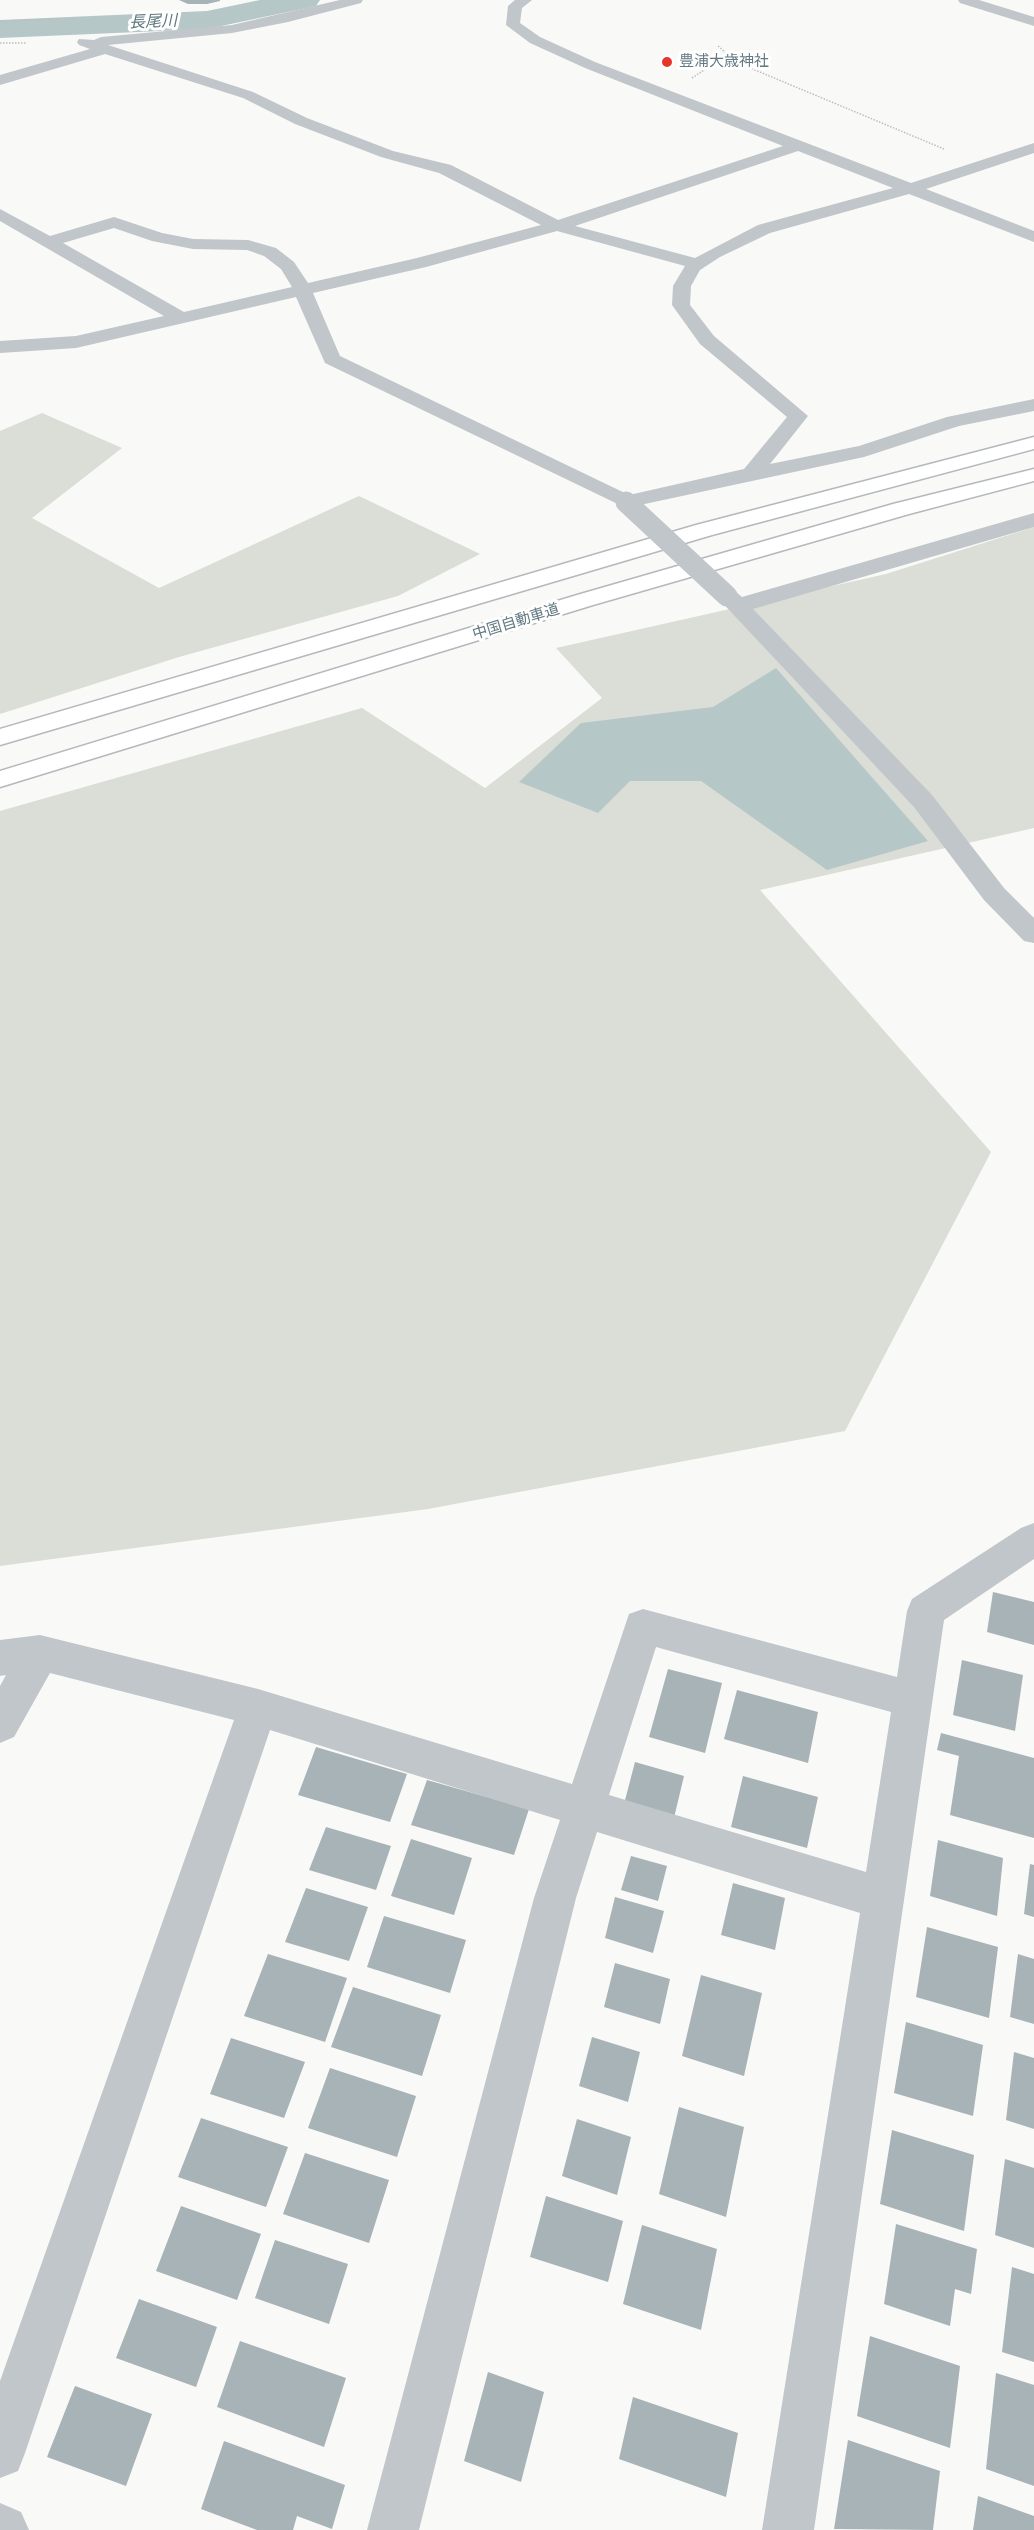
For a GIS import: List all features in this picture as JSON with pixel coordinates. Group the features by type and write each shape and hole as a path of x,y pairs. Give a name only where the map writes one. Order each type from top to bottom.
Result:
{"highway":[{"path":"0,737 704,530 1034,443"},
{"name":"中国自動車道","path":"0,778 702,566 901,509 1034,475"}],"street":[{"path":"356,0 283,19 232,29 84,42 248,95 302,121 387,154 445,169 557,226 698,264"},
{"path":"525,0 515,6 513,25 535,40 666,95 1034,237"},
{"path":"965,0 1034,22"},
{"path":"0,80 105,49"},
{"path":"0,347 76,342 420,263 557,226 798,146"},
{"path":"751,474 798,416 707,340 681,305 682,286 698,264 764,229 910,189 1034,148"},
{"path":"0,214 181,318"},
{"path":"48,242 114,222 158,237 193,244 248,245 270,252 288,266 303,289 332,359 626,502 778,646 923,801 994,894 1034,934"},
{"path":"626,502 864,451 954,421 1034,405"},
{"path":"732,601 1034,519"},
{"path":"788,2530 926,1611 1034,1539"},
{"path":"393,2530 555,1898 643,1626 913,1700"},
{"path":"0,1658 40,1653 258,1708 884,1899"},
{"path":"0,1724 40,1653"},
{"path":"0,2453 258,1708"}],"path":[{"path":"717,45 725,52 724,57"},
{"path":"666,95 724,57"},
{"path":"724,57 984,165"}],"shaded area":[{"path":"42,413 122,448 32,518 159,588 359,496 480,554 398,596 179,657 0,714 0,431"},
{"path":"1034,527 1034,828 760,890 991,1152 845,1431 428,1509 0,1566 0,811 362,708 485,788 602,698 556,648 886,574"},
{"path":"776,668 928,841 827,870 701,781 630,781 598,813 519,782 581,723 713,707"}],"building":[{"path":"179,0 220,0 220,1 188,4"},
{"path":"993,1592 1034,1602 1034,1645 987,1632"},
{"path":"962,1660 1023,1675 1015,1731 953,1715"},
{"path":"668,1669 722,1683 705,1753 649,1737"},
{"path":"737,1690 818,1712 808,1763 724,1739"},
{"path":"941,1733 1034,1758 1034,1838 950,1815 959,1756 937,1750"},
{"path":"316,1747 407,1774 390,1822 298,1795"},
{"path":"635,1762 684,1776 673,1822 623,1808"},
{"path":"743,1776 818,1797 807,1848 731,1827"},
{"path":"427,1780 529,1809 514,1855 411,1825"},
{"path":"326,1827 391,1846 376,1890 309,1870"},
{"path":"411,1839 472,1858 454,1915 391,1896"},
{"path":"938,1840 1003,1858 997,1916 930,1896"},
{"path":"631,1856 667,1866 658,1901 621,1890"},
{"path":"1030,1864 1034,1865 1034,1917 1024,1914"},
{"path":"733,1883 785,1898 775,1950 721,1935"},
{"path":"306,1888 368,1907 349,1961 285,1942"},
{"path":"615,1897 664,1911 653,1953 605,1938"},
{"path":"384,1916 466,1940 450,1993 367,1967"},
{"path":"927,1927 998,1947 989,2018 916,1997"},
{"path":"268,1954 347,1978 325,2042 244,2016"},
{"path":"1018,1954 1034,1959 1034,2024 1010,2017"},
{"path":"615,1963 670,1979 660,2024 604,2007"},
{"path":"701,1975 762,1993 744,2076 682,2056"},
{"path":"353,1987 441,2015 422,2076 331,2047"},
{"path":"906,2022 983,2045 973,2116 894,2093"},
{"path":"592,2037 640,2052 628,2102 579,2086"},
{"path":"231,2038 305,2062 284,2118 210,2094"},
{"path":"1014,2052 1034,2058 1034,2129 1006,2120"},
{"path":"330,2068 416,2096 397,2157 308,2128"},
{"path":"679,2107 744,2127 726,2217 659,2194"},
{"path":"201,2118 288,2147 266,2207 178,2177"},
{"path":"577,2119 631,2137 617,2195 562,2176"},
{"path":"892,2130 974,2155 964,2231 880,2204"},
{"path":"305,2153 389,2180 369,2243 283,2214"},
{"path":"1005,2159 1034,2168 1034,2248 995,2235"},
{"path":"546,2196 623,2221 608,2282 530,2257"},
{"path":"181,2206 261,2234 237,2300 156,2271"},
{"path":"896,2224 977,2249 971,2294 955,2289 950,2326 884,2304"},
{"path":"642,2225 717,2249 701,2330 623,2304"},
{"path":"275,2240 348,2264 329,2324 255,2298"},
{"path":"1012,2267 1034,2274 1034,2362 1002,2352"},
{"path":"139,2299 217,2327 196,2387 116,2358"},
{"path":"870,2336 960,2366 950,2448 857,2416"},
{"path":"240,2341 346,2378 324,2447 217,2407"},
{"path":"488,2372 544,2392 521,2482 464,2461"},
{"path":"996,2373 1034,2385 1034,2486 986,2469"},
{"path":"75,2386 152,2414 126,2486 47,2457"},
{"path":"633,2397 738,2433 726,2497 619,2459"},
{"path":"848,2440 940,2471 933,2530 834,2529"},
{"path":"224,2441 345,2485 332,2529 297,2516 293,2530 257,2530 201,2509"},
{"path":"978,2496 1034,2516 1034,2530 973,2530"}],"waterway":[{"name":"長尾川","path":"0,29 207,20 305,0"}],"place":[{"name":"豊浦大歳神社","path":"667,62"}]}
